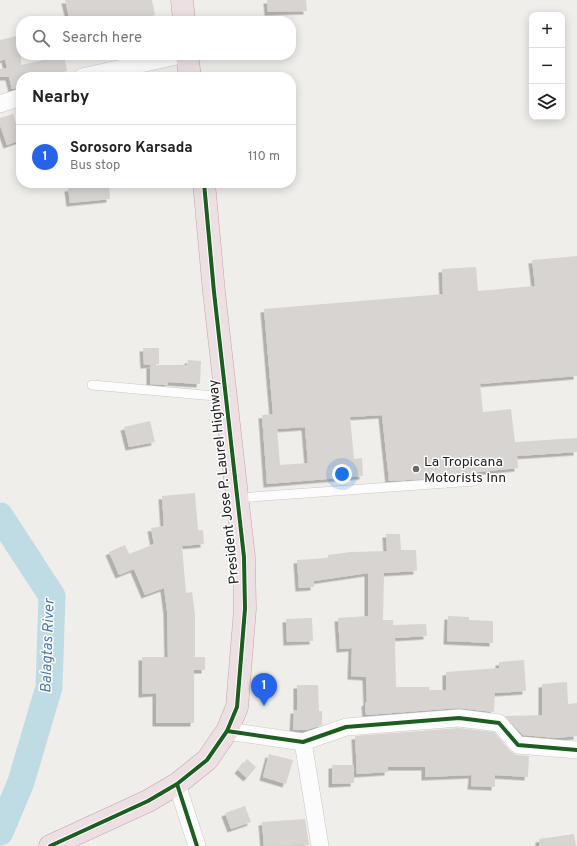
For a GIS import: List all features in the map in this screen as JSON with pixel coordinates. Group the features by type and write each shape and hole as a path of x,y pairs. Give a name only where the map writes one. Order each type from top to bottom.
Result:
{"highway":[{"path":"182,0 184,16"},
{"path":"188,60 189,72"},
{"name":"President Jose P. Laurel Highway","path":"50,846 148,801 177,784 207,760 227,731 238,707 245,609 244,557 205,188"}],"street":[{"path":"104,72 158,60"},
{"path":"0,104 16,99"},
{"path":"227,731 303,742 346,727 459,718 500,723 518,745 577,750"},
{"path":"303,742 320,846"},
{"path":"177,784 197,846"}],"lane":[{"path":"92,385 226,397"},
{"path":"237,498 475,481"}],"building":[{"path":"65,0 152,0 155,15 152,16 69,16"},
{"path":"267,0 306,0 307,11 268,12"},
{"path":"16,36 16,60 21,60 21,65 44,60 65,60 67,71 16,72 16,88 12,89 9,77 0,77 0,69 7,68 5,59 0,61 0,40"},
{"path":"13,114 16,124 16,142 7,145 0,125 0,118"},
{"path":"68,188 109,188 110,199 70,203"},
{"path":"577,256 577,376 480,384 483,412 511,409 515,442 577,438 577,452 517,456 518,468 478,472 478,476 389,481 382,415 350,417 354,459 362,458 363,476 267,484 262,415 273,414 264,309 443,294 442,269 476,267 478,291 535,286 532,260","holes":["305,427 308,463 280,465 277,429"]},
{"path":"143,348 159,348 159,364 144,365"},
{"path":"188,360 201,361 200,384 168,382 168,385 150,384 150,365 187,365"},
{"path":"150,421 155,442 129,447 124,427"},
{"path":"195,493 198,530 203,530 204,544 182,546 186,593 192,592 195,614 195,657 205,657 205,670 194,670 194,723 156,723 156,693 142,694 142,657 168,657 167,611 164,588 145,595 134,569 119,575 109,552 125,545 129,554 154,544 151,528 164,526 162,496"},
{"path":"386,534 400,534 401,550 416,550 417,571 384,573 383,620 393,620 393,625 426,624 427,636 395,638 396,687 429,687 429,690 446,690 446,672 499,668 499,662 524,660 526,691 495,693 494,712 458,708 366,715 366,677 351,676 352,648 340,649 338,618 368,616 368,573 314,581 314,587 299,588 297,560 328,558 328,555 351,552 387,551"},
{"path":"448,616 469,617 469,620 493,621 493,643 447,641"},
{"path":"312,618 313,641 287,642 286,619"},
{"path":"567,682 568,704 577,703 577,736 556,738 523,735 505,716 542,715 542,684"},
{"path":"297,685 318,685 319,711 322,711 322,725 306,730 293,730 294,710 297,710"},
{"path":"459,728 494,732 511,752 517,755 529,756 528,777 495,775 495,787 471,786 472,775 425,777 425,767 388,767 388,772 357,774 355,736"},
{"path":"269,754 293,760 286,784 263,777"},
{"path":"247,759 256,767 247,778 238,770"},
{"path":"332,765 354,765 354,783 332,784"},
{"path":"245,806 251,822 231,829 225,813"},
{"path":"305,819 309,845 264,846 262,822"},
{"path":"574,834 576,846 539,846 539,839"}],"waterway":[{"name":"Balagtas River","path":"0,516 52,596 49,687 21,782 0,832"}],"cycle path":[{"path":"50,846 148,801 177,784 207,760 227,731 237,707 245,609 244,557 214,292 204,188"},
{"path":"227,731 303,742 346,727 459,718 499,723 518,745 577,750"},
{"path":"177,784 197,846"}],"place":[{"name":"La Tropicana Motorists Inn","path":"416,469"},
{"name":"Sorosoro Karsada","path":"264,706"}]}
